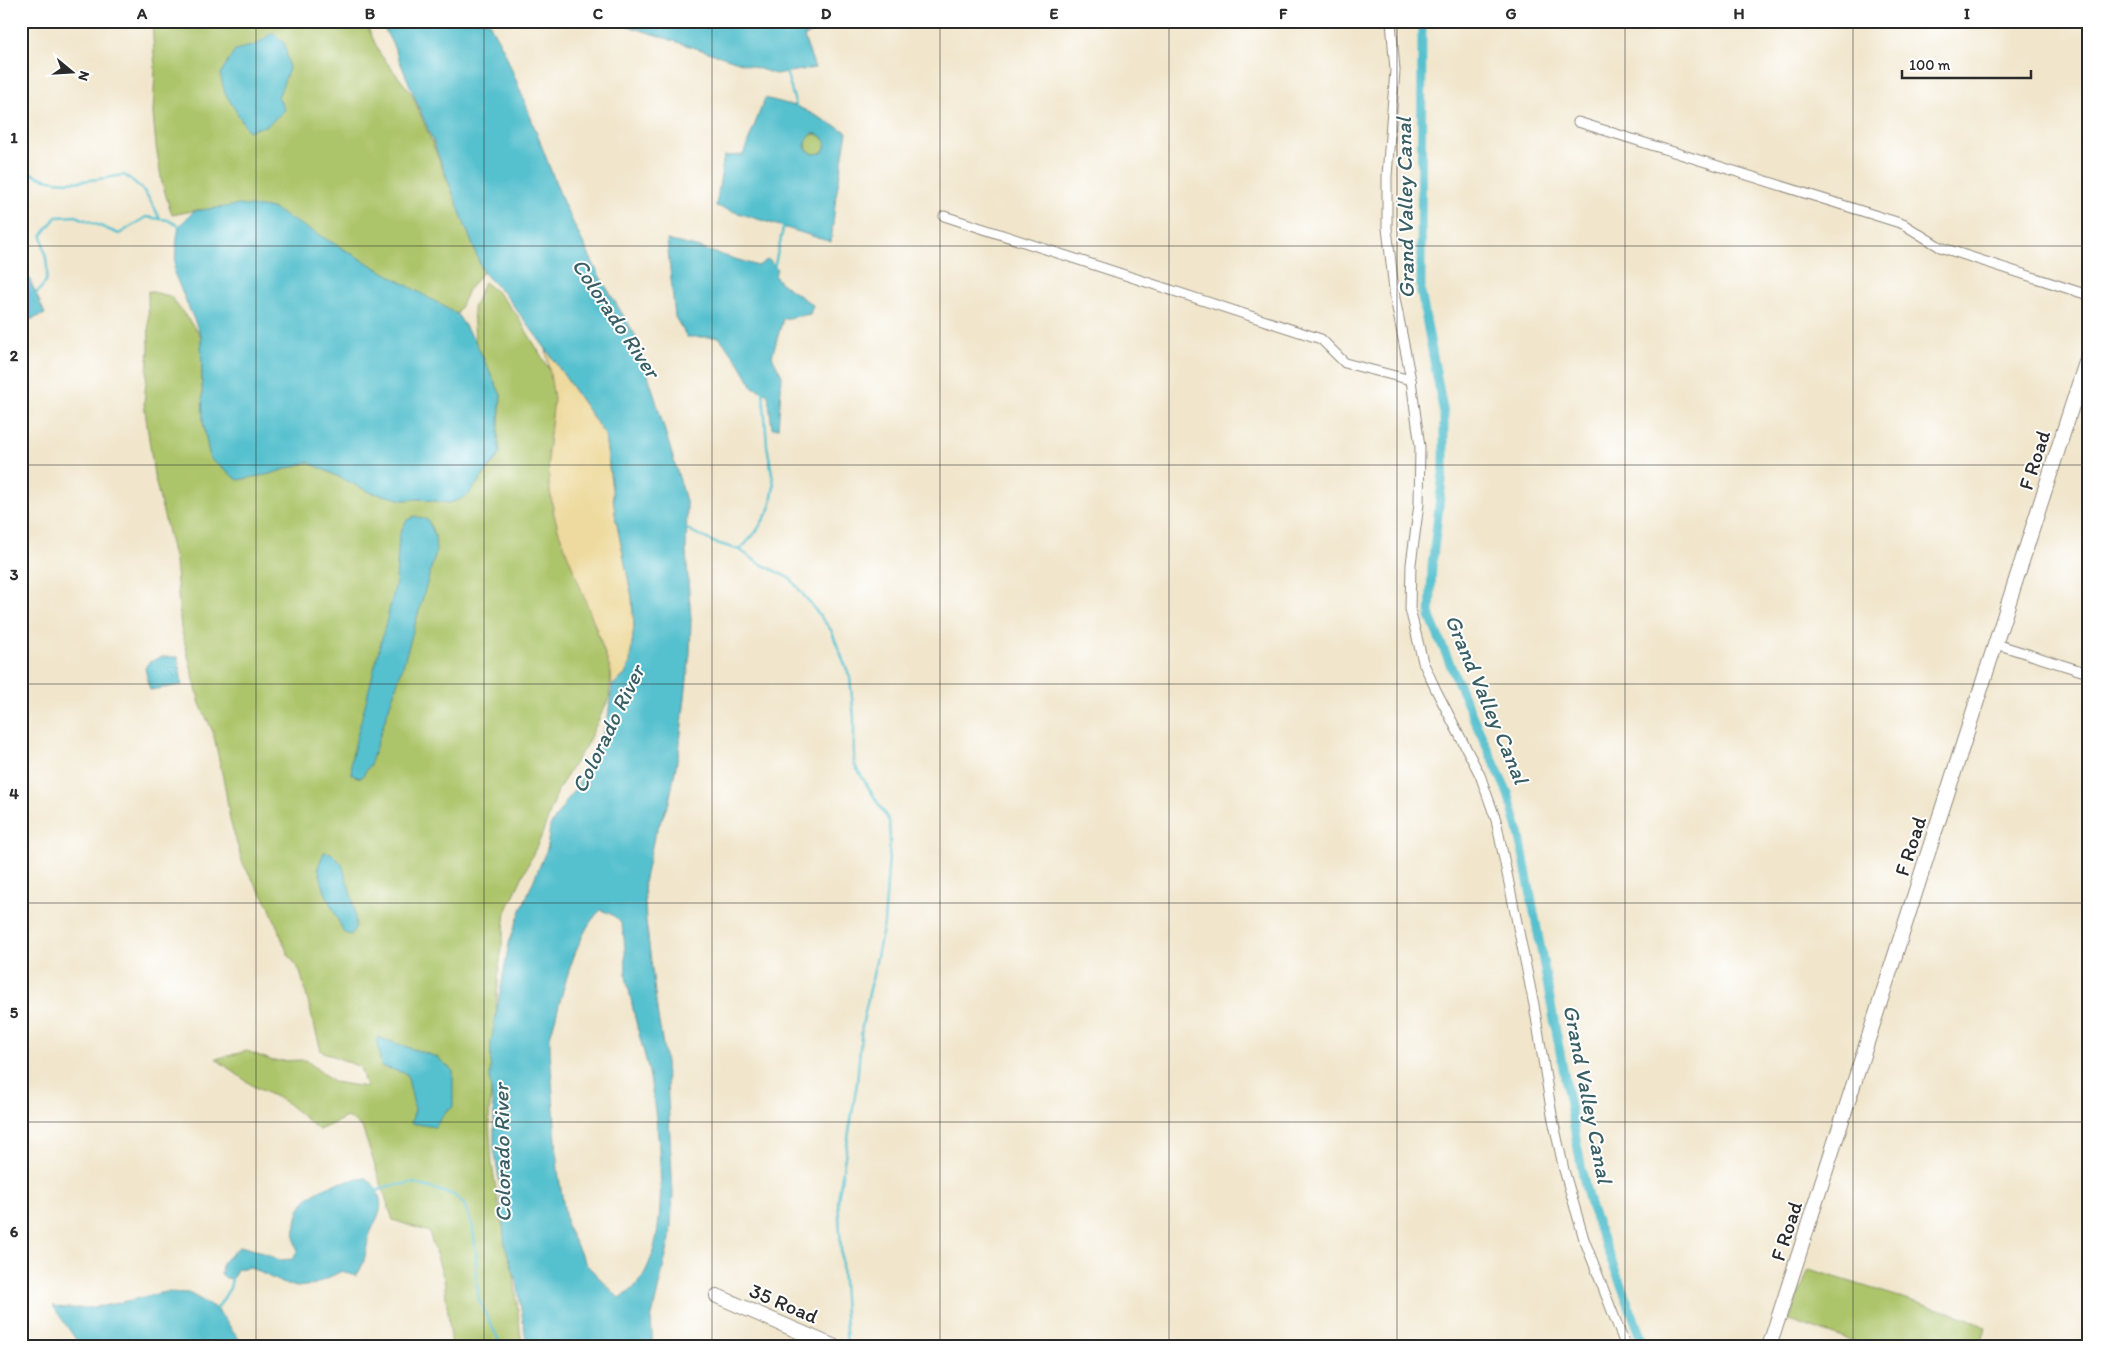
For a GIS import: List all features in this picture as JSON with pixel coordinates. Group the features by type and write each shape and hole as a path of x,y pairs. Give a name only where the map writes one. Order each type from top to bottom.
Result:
{"street":[{"path":"1391,21 1395,70 1387,176 1387,228 1395,298 1411,380 1420,447 1419,504 1411,573 1410,609 1423,662 1480,775 1496,820 1534,1005 1552,1115 1564,1170 1584,1238 1626,1347"},
{"path":"1578,122 1903,224 1940,247 2088,295"},
{"path":"944,216 1321,339 1345,363 1411,380"},
{"name":"F Road","path":"1769,1347 2088,356"},
{"path":"1996,644 2088,673"},
{"name":"35 Road","path":"717,1296 835,1347"}],"green space":[{"path":"152,21 365,21 380,54 412,94 483,272 468,290 456,317 264,209 197,210 172,215 162,183 156,146 153,113 155,70"},
{"path":"816,134 823,137 826,144 823,151 816,154 809,151 806,144 809,137"},
{"path":"484,282 498,293 517,315 550,371 554,399 548,453 549,484 554,514 611,672 609,698 588,742 559,788 541,837 506,912 499,969 489,1119 492,1165 501,1218 513,1266 522,1347 452,1347 444,1279 429,1232 393,1220 362,1127 347,1117 319,1130 284,1101 253,1086 216,1059 247,1051 273,1061 306,1060 333,1082 366,1087 360,1067 321,1051 300,971 288,954 269,906 243,864 230,820 213,732 200,704 181,628 175,561 154,475 144,403 149,351 148,291 170,296 201,336 203,421 210,459 308,462 370,492 404,499 449,503 478,483 500,454 498,437 501,395 475,341 473,308"},
{"path":"1809,1269 1967,1318 1985,1327 1979,1347 1871,1347 1789,1320"}],"sand":[{"path":"546,349 605,435 616,520 632,597 634,626 630,663 625,675 612,686 611,672 599,636 559,532 554,514 549,484 548,453 554,399"}],"water":[{"name":"Colorado River","path":"380,21 488,21 504,50 563,202 600,277 637,338 687,504 686,552 691,619 690,653 679,751 669,802 654,837 644,883 646,921 658,1017 666,1062 673,1194 670,1239 651,1320 653,1347 527,1347 517,1282 505,1246 499,1179 494,1148 494,1117 490,1082 491,1043 509,943 547,849 550,826 597,751 608,717 612,686 625,675 630,663 634,626 632,597 616,520 605,435 546,349 507,297 483,272 433,141 393,45","holes":["601,910 611,914 622,926 627,982 650,1078 660,1164 658,1231 650,1260 638,1283 619,1298 586,1264 567,1227 558,1171 550,1050 550,1037 576,951 583,935"]},
{"path":"613,21 835,21 804,37 815,68 775,74"},
{"path":"273,32 285,44 289,69 278,97 285,110 268,125 248,131 225,93 220,74 235,50 256,45"},
{"path":"765,98 799,107 847,132 836,196 831,242 716,206 724,156 743,155","holes":["813,133 825,140 825,146 822,153 813,154 805,148 807,139"]},
{"path":"239,205 272,208 457,314 475,341 501,395 498,437 500,454 468,495 449,503 420,499 404,500 370,492 308,462 270,474 238,480 210,459 203,421 201,336 174,273 177,238 179,226 194,211"},
{"path":"667,240 758,266 768,259 777,268 775,276 781,283 813,305 810,314 783,319 772,356 782,376 778,428 772,428 768,394 753,387 740,364 719,337 687,337 675,317"},
{"path":"21,277 29,278 45,314 21,323"},
{"path":"415,516 428,520 435,536 436,552 403,666 370,765 361,778 352,775 351,760 396,583 399,536 406,521"},
{"path":"161,657 178,657 182,685 150,690 145,668 149,662"},
{"path":"324,852 331,853 342,864 353,901 356,927 351,935 344,933 325,892 318,867"},
{"path":"377,1037 437,1057 453,1071 453,1107 445,1113 435,1127 411,1123 415,1110 407,1074 381,1066"},
{"path":"366,1178 372,1183 378,1193 381,1205 369,1237 363,1262 356,1276 342,1271 313,1285 297,1287 282,1283 249,1267 237,1269 232,1279 226,1278 221,1274 222,1263 240,1246 259,1251 280,1260 293,1259 298,1250 294,1237 299,1211 312,1194 332,1185"},
{"path":"166,1292 189,1293 217,1309 245,1347 81,1347 53,1306 67,1308 96,1307"}],"waterway":[{"name":"Grand Valley Canal","path":"1422,21 1421,292 1444,414 1444,464 1432,566 1430,617 1508,793 1520,837 1584,1181 1591,1208 1645,1347"},
{"path":"786,71 797,109"},
{"path":"21,166 32,174 44,179 57,181 84,181 124,175 137,184 146,194 160,219"},
{"path":"35,295 43,286 47,277 42,235 56,217 76,216 119,234 146,217 168,220 179,226"},
{"path":"774,268 784,225"},
{"path":"740,550 756,532 770,509 774,485 767,445 763,390"},
{"path":"687,529 713,542 740,550 757,562 791,579 831,630 850,677 854,718 854,764 889,821 890,842 884,924 862,1026 857,1083 838,1200 847,1347"},
{"path":"377,1191 388,1186 414,1183 454,1195 464,1204 473,1227 479,1300 502,1347"},
{"path":"217,1309 230,1288 232,1279"}]}
